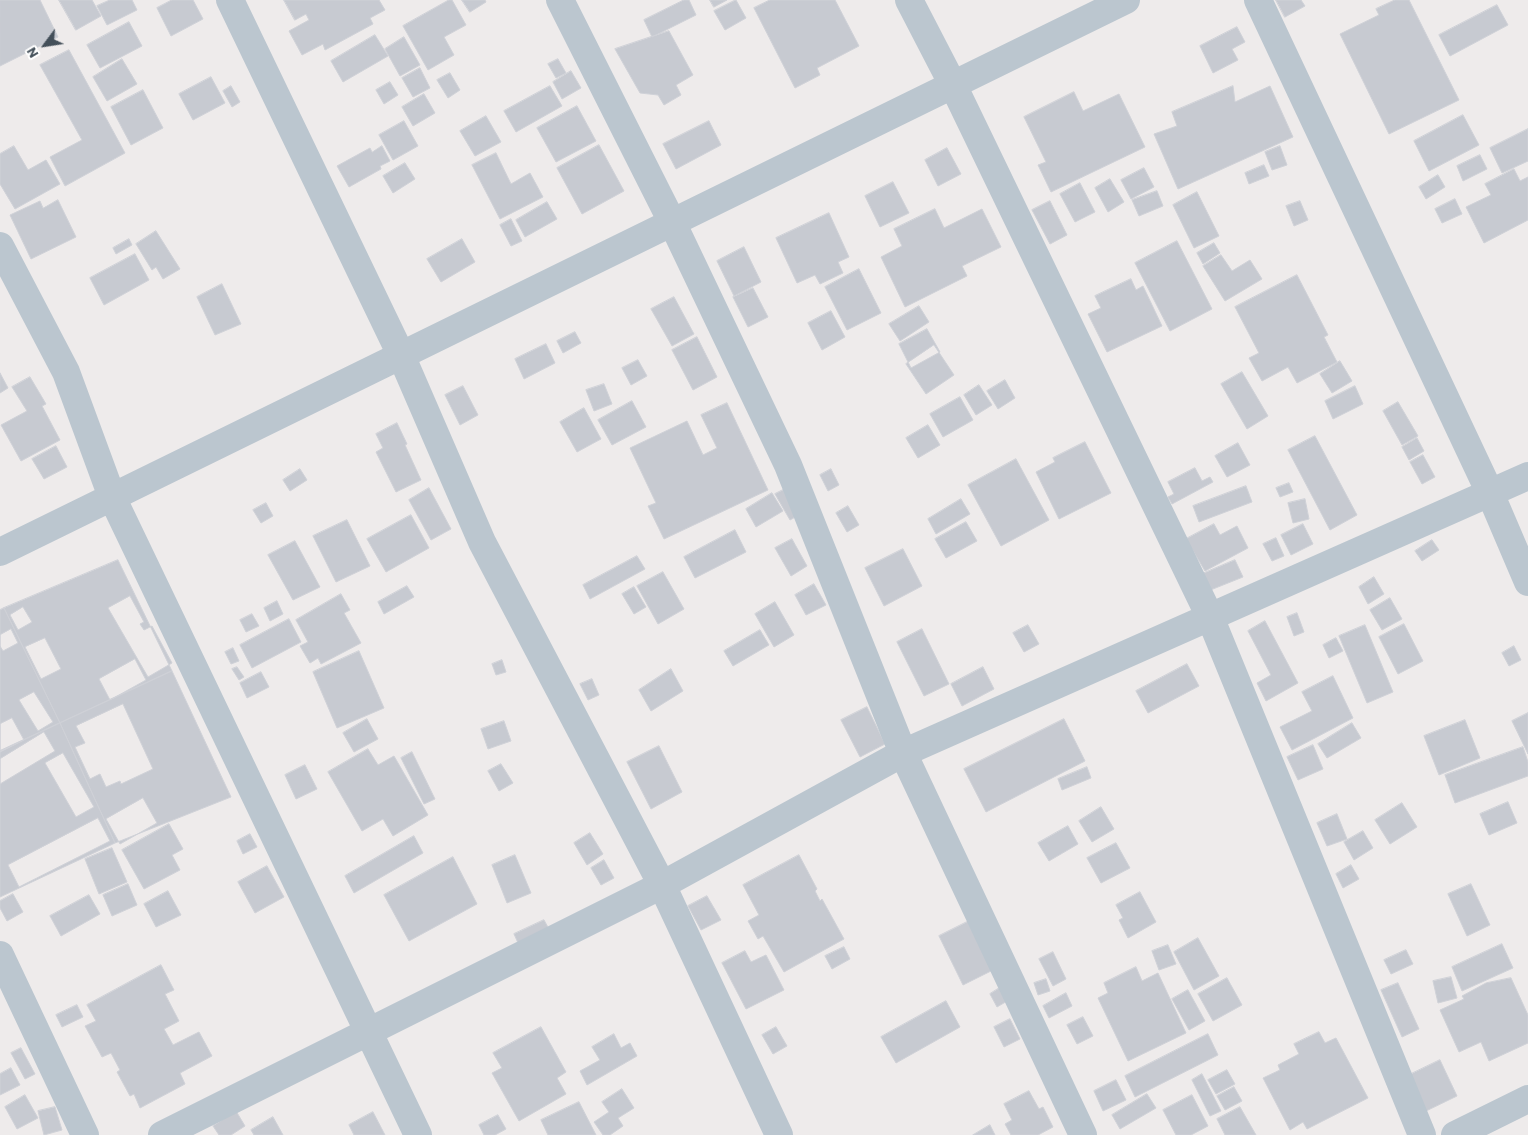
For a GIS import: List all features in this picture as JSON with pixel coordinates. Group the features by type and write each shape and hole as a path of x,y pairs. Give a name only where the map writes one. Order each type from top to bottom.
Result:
{"street":[{"path":"230,0 401,355 482,542 662,885 779,1135"},
{"path":"560,0 672,222 788,465 903,753 1083,1135"},
{"path":"909,0 953,85 1210,617 1422,1135"},
{"path":"0,552 1126,0"},
{"path":"1258,0 1490,493 1528,582"},
{"path":"0,246 66,372 112,497 418,1135"},
{"path":"162,1135 662,885 903,753 1528,476"},
{"path":"0,955 86,1135"},
{"path":"1455,1135 1528,1099"}],"building":[{"path":"0,0 40,0 58,37 0,66"},
{"path":"59,0 92,0 101,16 76,30"},
{"path":"110,0 132,0 137,10 107,25 97,6"},
{"path":"172,0 193,0 203,19 171,36 157,8"},
{"path":"284,0 379,0 385,10 370,18 373,24 325,50 323,44 302,55 289,31 309,20 306,14 295,20"},
{"path":"452,0 466,25 444,37 454,55 428,70 403,26"},
{"path":"462,0 485,0 486,2 470,12"},
{"path":"684,0 689,0 696,15 652,37 644,20"},
{"path":"710,0 727,0 714,7"},
{"path":"736,0 746,18 725,30 714,11"},
{"path":"770,0 835,0 859,46 817,68 820,75 795,88 754,8"},
{"path":"1276,0 1301,0 1305,6 1285,17"},
{"path":"1395,0 1409,0 1459,100 1389,134 1340,34 1379,15 1376,9"},
{"path":"1497,5 1508,25 1450,56 1439,35"},
{"path":"129,22 142,46 100,68 87,45"},
{"path":"1237,27 1245,42 1232,49 1238,60 1213,73 1200,46"},
{"path":"669,31 693,75 676,85 681,95 664,105 658,95 640,93 615,49"},
{"path":"375,35 388,56 343,82 331,61"},
{"path":"404,37 420,65 400,76 385,49"},
{"path":"69,50 125,153 65,186 50,157 82,140 40,65"},
{"path":"122,59 137,84 107,101 93,77"},
{"path":"558,59 566,73 556,78 548,64"},
{"path":"420,68 430,88 413,97 402,78"},
{"path":"571,71 581,88 562,99 553,82"},
{"path":"450,73 460,90 448,98 437,80"},
{"path":"211,77 225,103 193,120 179,94"},
{"path":"390,82 398,95 384,104 376,90"},
{"path":"231,86 240,102 232,107 223,91"},
{"path":"550,86 562,106 516,132 504,111"},
{"path":"1233,86 1235,102 1270,86 1293,137 1178,189 1154,134 1177,126 1172,112"},
{"path":"143,90 163,128 131,145 111,107"},
{"path":"1074,92 1083,111 1119,94 1145,147 1051,192 1038,165 1046,162 1024,117"},
{"path":"424,94 435,113 413,126 402,107"},
{"path":"577,106 596,141 556,162 537,128"},
{"path":"1463,115 1479,145 1429,171 1414,141"},
{"path":"486,116 501,142 475,156 460,131"},
{"path":"404,121 418,146 393,160 379,135"},
{"path":"709,121 721,145 676,169 663,144"},
{"path":"1528,129 1528,161 1502,173 1490,148"},
{"path":"599,145 624,191 582,214 557,168"},
{"path":"14,146 28,170 46,160 60,184 15,209 0,184 0,154"},
{"path":"382,146 390,161 380,166 381,169 349,187 337,166 370,148 372,152"},
{"path":"1280,146 1287,165 1272,170 1265,152"},
{"path":"947,148 961,174 938,186 925,160"},
{"path":"496,153 511,184 530,173 543,197 500,219 472,165"},
{"path":"1480,155 1487,169 1463,181 1457,166"},
{"path":"405,163 415,179 393,193 383,176"},
{"path":"1264,165 1269,176 1249,184 1245,173"},
{"path":"1144,168 1154,187 1131,199 1121,180"},
{"path":"1514,169 1520,181 1528,177 1528,220 1484,243 1466,207 1491,195 1485,184"},
{"path":"1438,175 1445,187 1426,199 1419,187"},
{"path":"1110,179 1124,202 1108,212 1095,188"},
{"path":"893,182 909,213 880,227 865,196"},
{"path":"1080,183 1095,212 1075,222 1060,194"},
{"path":"1157,191 1163,206 1139,216 1132,200"},
{"path":"1197,192 1219,236 1194,248 1173,205"},
{"path":"1455,199 1462,214 1442,223 1435,209"},
{"path":"58,200 76,237 31,259 10,215 40,201 43,208"},
{"path":"1050,201 1067,235 1050,244 1032,210"},
{"path":"1300,201 1308,220 1294,226 1286,206"},
{"path":"547,202 557,219 525,237 516,220"},
{"path":"935,209 944,228 982,209 1001,247 962,266 967,276 905,307 881,257 902,246 894,229"},
{"path":"829,213 849,257 838,262 843,273 820,284 815,275 797,283 776,238"},
{"path":"511,219 522,241 511,246 500,225"},
{"path":"156,231 180,269 163,279 156,267 152,270 136,244"},
{"path":"129,239 132,245 116,254 113,248"},
{"path":"462,239 475,262 441,282 427,259"},
{"path":"1177,241 1212,309 1170,331 1135,263"},
{"path":"1214,243 1220,253 1203,264 1197,253"},
{"path":"744,247 761,282 734,296 717,261"},
{"path":"135,254 149,280 104,305 90,278"},
{"path":"1221,255 1232,271 1250,260 1262,279 1225,301 1203,266"},
{"path":"859,269 881,313 847,330 825,287"},
{"path":"1297,275 1328,335 1324,337 1337,362 1297,383 1288,367 1262,381 1249,358 1259,353 1235,307"},
{"path":"1131,279 1136,290 1143,286 1162,326 1107,352 1088,314 1101,308 1095,296"},
{"path":"222,284 241,324 215,335 197,297"},
{"path":"753,288 768,317 748,327 733,297"},
{"path":"674,297 694,334 672,346 651,309"},
{"path":"919,306 929,322 900,341 889,324"},
{"path":"831,311 845,337 822,350 808,323"},
{"path":"927,329 940,352 911,368 899,344"},
{"path":"575,332 581,343 563,353 557,341"},
{"path":"697,337 717,377 693,390 672,350"},
{"path":"546,344 555,363 524,379 515,359"},
{"path":"934,345 954,375 926,394 906,364"},
{"path":"638,360 647,376 631,385 622,368"},
{"path":"1340,361 1352,381 1332,393 1320,374"},
{"path":"1242,372 1268,416 1247,429 1221,384"},
{"path":"0,373 8,388 0,393"},
{"path":"30,377 46,404 42,406 60,440 21,461 1,425 27,411 12,387"},
{"path":"1005,380 1015,398 998,409 987,391"},
{"path":"604,384 612,404 594,411 586,390"},
{"path":"979,385 992,405 976,415 964,395"},
{"path":"463,386 478,415 460,425 445,395"},
{"path":"1355,386 1363,404 1333,419 1325,401"},
{"path":"960,397 973,420 943,437 930,414"},
{"path":"632,401 646,427 612,445 598,420"},
{"path":"1398,402 1418,436 1402,445 1383,411"},
{"path":"727,403 768,490 664,539 648,506 656,503 630,448 687,421 703,455 717,448 701,415"},
{"path":"584,408 601,439 577,452 560,422"},
{"path":"397,423 421,480 396,492 376,452 383,448 376,434"},
{"path":"928,425 940,445 918,458 906,438"},
{"path":"1315,436 1357,515 1330,530 1288,450"},
{"path":"1417,438 1424,451 1409,460 1402,447"},
{"path":"1085,442 1111,493 1059,519 1036,472 1055,462 1053,458"},
{"path":"1238,443 1250,465 1227,477 1215,456"},
{"path":"56,446 67,467 44,479 32,459"},
{"path":"1423,455 1435,477 1422,484 1410,462"},
{"path":"1016,459 1049,520 1001,546 968,485"},
{"path":"1195,468 1202,481 1210,477 1213,482 1172,504 1168,497 1174,494 1168,482"},
{"path":"300,469 307,480 290,491 283,480"},
{"path":"831,469 839,485 828,491 820,475"},
{"path":"1289,483 1293,492 1280,497 1276,488"},
{"path":"1246,486 1252,502 1199,522 1193,506"},
{"path":"429,488 451,529 431,540 409,500"},
{"path":"785,489 799,515 790,520 775,494"},
{"path":"772,493 783,511 756,527 746,509"},
{"path":"961,499 970,514 936,534 928,519"},
{"path":"1305,499 1309,519 1293,523 1288,503"},
{"path":"266,503 273,516 261,523 253,510"},
{"path":"848,506 859,525 847,532 836,513"},
{"path":"411,515 429,548 386,572 367,539"},
{"path":"347,520 370,566 336,582 313,536"},
{"path":"966,522 977,541 946,558 935,539"},
{"path":"1214,524 1220,535 1237,526 1248,548 1205,571 1186,539"},
{"path":"1303,524 1313,544 1291,555 1281,535"},
{"path":"735,530 746,552 695,578 684,557"},
{"path":"1276,538 1284,556 1272,561 1263,544"},
{"path":"792,539 807,566 791,576 775,548"},
{"path":"1432,540 1439,550 1422,561 1415,551"},
{"path":"295,541 320,587 293,600 268,555"},
{"path":"903,549 922,586 884,606 865,568"},
{"path":"637,556 645,569 590,599 583,585"},
{"path":"118,560 172,671 60,723 4,608"},
{"path":"1235,560 1243,577 1208,591 1202,574"},
{"path":"663,572 684,609 658,624 637,586"},
{"path":"1374,577 1384,594 1368,604 1359,587"},
{"path":"814,584 826,605 806,615 795,595"},
{"path":"407,586 414,597 384,614 378,602"},
{"path":"634,587 646,607 634,614 622,594"},
{"path":"341,594 350,610 344,613 361,643 321,664 318,658 310,663 300,646 308,642 296,620"},
{"path":"130,596 144,622 140,624 144,630 152,626 172,663 148,677 108,608"},
{"path":"1390,598 1402,619 1382,630 1370,610"},
{"path":"277,601 283,614 270,621 264,608"},
{"path":"775,602 794,635 774,647 755,614"},
{"path":"23,607 32,622 18,630 10,615"},
{"path":"4,608 60,723 0,751 0,610"},
{"path":"1297,613 1304,632 1294,636 1287,617"},
{"path":"252,614 259,626 246,632 240,620"},
{"path":"289,619 301,642 252,668 240,645"},
{"path":"1265,621 1298,683 1266,701 1257,683 1271,675 1248,631"},
{"path":"1404,624 1423,661 1398,674 1379,637"},
{"path":"1028,625 1039,644 1024,652 1013,633"},
{"path":"1365,625 1393,692 1367,703 1339,636"},
{"path":"11,629 18,643 3,651 0,646 0,635"},
{"path":"922,629 949,684 924,696 897,642"},
{"path":"760,630 769,645 733,666 724,651"},
{"path":"45,638 61,669 41,679 25,647"},
{"path":"1336,638 1343,651 1329,658 1323,645"},
{"path":"1514,646 1521,660 1509,666 1502,653"},
{"path":"233,648 239,661 231,664 225,652"},
{"path":"359,651 384,708 337,728 313,672"},
{"path":"135,659 146,680 110,700 99,679"},
{"path":"502,660 506,672 496,675 492,664"},
{"path":"1187,664 1199,686 1148,713 1136,691"},
{"path":"237,667 244,677 239,680 232,669"},
{"path":"983,667 994,689 962,706 951,684"},
{"path":"671,669 683,691 651,711 639,690"},
{"path":"172,671 231,797 115,843 60,723"},
{"path":"261,672 269,687 247,698 240,683"},
{"path":"1333,676 1353,718 1292,750 1280,727 1312,711 1302,692"},
{"path":"592,679 599,695 588,700 580,684"},
{"path":"34,692 53,722 38,731 19,700"},
{"path":"123,704 153,769 121,784 120,781 106,787 100,774 90,779 75,747 85,743 76,726"},
{"path":"867,707 885,744 860,757 841,720"},
{"path":"1528,713 1528,754 1512,721"},
{"path":"12,718 24,740 0,752 0,724"},
{"path":"367,719 378,739 354,752 343,733"},
{"path":"1064,719 1085,761 986,812 964,769"},
{"path":"1465,720 1480,758 1439,775 1424,736"},
{"path":"504,721 511,741 488,749 481,729"},
{"path":"60,723 115,843 0,897 0,751"},
{"path":"1352,723 1361,738 1327,758 1318,744"},
{"path":"44,732 55,751 0,784 0,759"},
{"path":"1313,745 1323,769 1298,780 1287,757"},
{"path":"659,746 682,792 651,809 627,762"},
{"path":"1523,747 1528,762 1528,776 1455,803 1445,775"},
{"path":"368,749 378,765 394,756 428,815 393,836 383,819 362,831 328,772"},
{"path":"412,752 435,799 424,804 401,758"},
{"path":"63,753 94,807 76,817 45,763"},
{"path":"501,764 513,783 499,791 488,771"},
{"path":"305,765 317,789 296,799 285,775"},
{"path":"1087,767 1091,778 1062,790 1058,779"},
{"path":"143,798 157,823 120,844 106,819"},
{"path":"1508,802 1517,823 1489,835 1480,814"},
{"path":"1402,803 1417,827 1390,844 1375,820"},
{"path":"1101,807 1114,829 1092,842 1079,821"},
{"path":"1337,814 1347,839 1327,846 1317,823"},
{"path":"98,818 110,841 19,887 8,865"},
{"path":"169,824 183,849 172,855 180,870 144,889 122,850"},
{"path":"1068,826 1078,844 1049,861 1038,843"},
{"path":"1363,831 1373,848 1354,860 1344,842"},
{"path":"590,833 603,854 587,865 574,843"},
{"path":"250,834 257,847 243,854 237,841"},
{"path":"414,836 423,853 354,893 345,876"},
{"path":"1116,843 1130,868 1101,883 1087,858"},
{"path":"112,848 127,882 99,894 85,859"},
{"path":"515,855 531,893 507,903 492,865"},
{"path":"799,855 817,889 815,891 820,901 822,899 844,939 784,972 763,936 758,939 748,921 759,915 743,885"},
{"path":"453,857 477,904 409,941 384,895"},
{"path":"604,860 614,878 601,885 591,868"},
{"path":"1351,865 1359,879 1343,888 1336,874"},
{"path":"267,866 284,897 255,913 238,882"},
{"path":"128,884 137,905 112,916 103,895"},
{"path":"1471,884 1490,925 1467,936 1448,894"},
{"path":"168,891 181,915 156,927 144,904"},
{"path":"1140,892 1156,922 1128,938 1119,920 1123,918 1116,905"},
{"path":"13,894 23,912 7,921 0,908 0,901"},
{"path":"89,895 100,914 61,936 50,916"},
{"path":"707,896 721,920 701,930 688,906"},
{"path":"975,918 999,967 963,985 939,936"},
{"path":"544,920 549,929 518,943 514,934"},
{"path":"1198,938 1219,976 1194,990 1174,952"},
{"path":"1502,944 1513,968 1462,991 1452,967"},
{"path":"1168,945 1176,964 1159,970 1152,951"},
{"path":"844,947 850,959 832,969 825,956"},
{"path":"1406,950 1413,964 1391,974 1384,960"},
{"path":"745,951 751,962 766,955 784,990 746,1009 722,963"},
{"path":"1053,952 1066,979 1053,986 1039,959"},
{"path":"161,965 174,990 165,994 179,1021 164,1029 173,1045 199,1032 212,1056 180,1073 185,1084 140,1108 134,1094 130,1096 117,1072 120,1070 111,1053 102,1057 85,1026 96,1021 87,1005"},
{"path":"1136,967 1142,981 1158,973 1186,1033 1128,1061 1098,998 1108,993 1104,983"},
{"path":"1451,977 1457,998 1438,1003 1433,981"},
{"path":"1227,978 1242,1005 1213,1021 1198,994"},
{"path":"1511,978 1528,1015 1528,1043 1489,1061 1481,1042 1459,1052 1440,1010 1464,999 1462,996 1486,983"},
{"path":"1046,979 1050,991 1038,995 1034,983"},
{"path":"1398,983 1419,1029 1402,1037 1381,990"},
{"path":"1001,987 1009,1000 997,1007 990,994"},
{"path":"1188,990 1205,1021 1189,1030 1172,999"},
{"path":"1066,993 1072,1006 1049,1018 1043,1006"},
{"path":"946,1001 960,1027 896,1063 881,1037"},
{"path":"77,1005 83,1017 62,1027 56,1015"},
{"path":"1083,1017 1093,1036 1077,1044 1067,1025"},
{"path":"1010,1019 1020,1039 1004,1047 994,1027"},
{"path":"541,1027 566,1072 557,1078 566,1094 519,1121 492,1073 502,1068 493,1053"},
{"path":"776,1027 787,1046 773,1054 762,1035"},
{"path":"1319,1032 1325,1043 1336,1038 1368,1098 1307,1129 1303,1122 1290,1130 1263,1078 1280,1070 1278,1065 1299,1054 1294,1044"},
{"path":"614,1034 621,1048 630,1043 637,1056 587,1085 580,1071 600,1060 592,1047"},
{"path":"1208,1034 1218,1055 1135,1097 1125,1076"},
{"path":"21,1048 35,1074 25,1079 11,1053"},
{"path":"1440,1060 1457,1096 1424,1112 1407,1076"},
{"path":"11,1068 20,1085 0,1095 0,1074"},
{"path":"1227,1070 1235,1084 1216,1094 1208,1080"},
{"path":"1202,1074 1221,1111 1210,1116 1192,1080"},
{"path":"1116,1080 1126,1100 1103,1111 1094,1091"},
{"path":"1234,1087 1242,1101 1225,1110 1217,1096"},
{"path":"622,1089 634,1108 618,1118 623,1126 610,1135 603,1135 594,1122 609,1112 602,1102"},
{"path":"1029,1091 1039,1109 1043,1107 1053,1127 1038,1135 1011,1135 1005,1124 1012,1120 1004,1104"},
{"path":"1147,1094 1156,1108 1120,1129 1112,1115"},
{"path":"25,1095 38,1118 17,1129 5,1107"},
{"path":"1192,1095 1208,1126 1191,1135 1176,1135 1163,1110"},
{"path":"579,1102 596,1135 548,1135 541,1120"},
{"path":"55,1107 62,1130 44,1135 38,1111"},
{"path":"1240,1107 1256,1135 1225,1135 1217,1119"},
{"path":"236,1111 245,1126 231,1135 219,1135 213,1126"},
{"path":"373,1112 385,1135 354,1135 349,1125"},
{"path":"498,1115 506,1129 495,1135 484,1135 479,1125"},
{"path":"273,1117 283,1135 254,1135 251,1130"},
{"path":"990,1125 995,1135 973,1135"}]}
